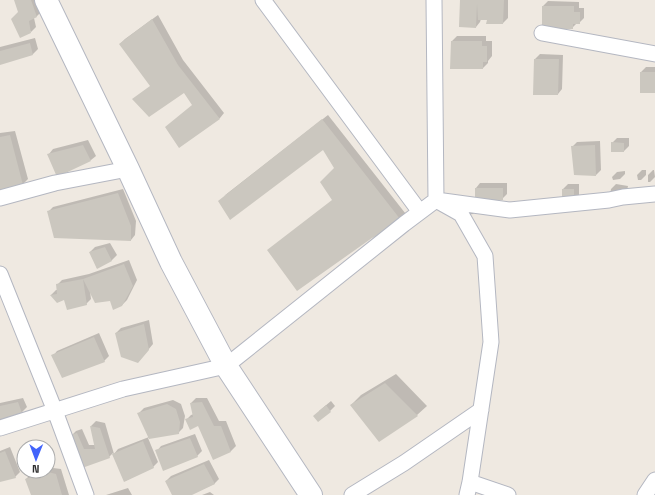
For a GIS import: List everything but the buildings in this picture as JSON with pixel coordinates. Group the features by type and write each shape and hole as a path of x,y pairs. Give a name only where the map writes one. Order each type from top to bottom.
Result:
{"main road":[{"path":"46,0 128,169 171,262 226,366 311,495"}],"street":[{"path":"263,0 420,212"},
{"path":"434,0 436,200"},
{"path":"542,32 655,54"},
{"path":"0,198 55,183 128,169"},
{"path":"0,428 124,389 226,366 436,200 510,210 655,194"},
{"path":"436,200 461,214 485,256 491,342 468,489 508,495"},
{"path":"0,274 86,495"},
{"path":"352,495 404,463 481,410"},
{"path":"645,495 655,480"}]}
